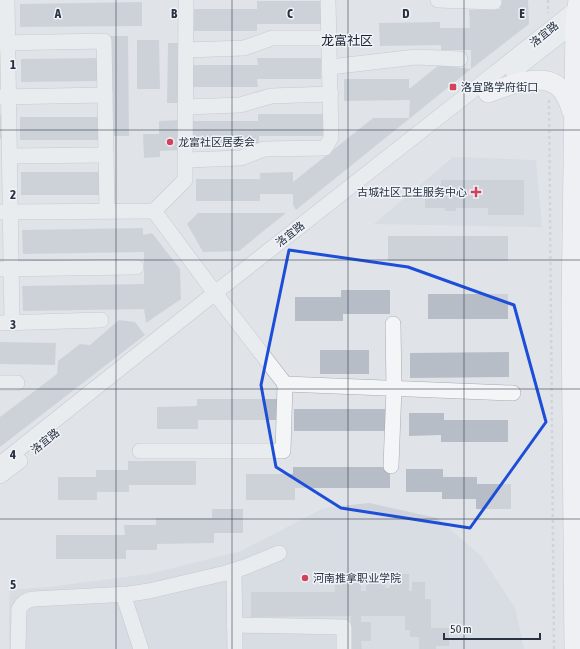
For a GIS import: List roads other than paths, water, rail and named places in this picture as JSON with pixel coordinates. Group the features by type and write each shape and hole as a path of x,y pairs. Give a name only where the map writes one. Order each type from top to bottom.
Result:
{"main road":[{"path":"572,129 578,11"},
{"path":"488,92 522,82 539,80 554,82 563,90 570,104 572,129 575,309 574,649"}],"street":[{"path":"7,0 4,43 4,97 10,156 5,212 6,322 101,320"},
{"path":"5,212 154,211 185,180 186,0"},
{"path":"186,160 241,158 264,149 325,148 331,138 328,0"},
{"path":"438,0 494,2"},
{"name":"洛宜路","path":"0,476 218,297 549,30 578,11"},
{"name":"洛宜路","path":"0,464 488,92 578,11"},
{"path":"186,50 244,48 272,38 329,38"},
{"path":"4,43 104,41 107,211"},
{"path":"330,67 416,57 460,59"},
{"path":"186,107 240,105 271,96 330,94"},
{"path":"4,97 105,95"},
{"path":"10,156 106,155"},
{"path":"140,451 283,452 285,384 154,211"},
{"path":"6,269 136,268"},
{"path":"391,466 394,388 393,324"},
{"path":"0,383 17,383"},
{"path":"285,384 512,392"},
{"path":"18,649 18,610 26,600 149,591 234,571 279,553"},
{"path":"234,571 234,649"},
{"path":"123,594 141,649"},
{"path":"234,625 344,627 344,649"}],"place":[{"name":"洛宜路学府街口","path":"453,87"},
{"name":"龙富社区居委会","path":"170,142"},
{"name":"古城社区卫生服务中心","path":"476,192"},
{"name":"河南推拿职业学院","path":"305,578"}],"district":[{"name":"龙富社区","path":"347,40"}]}
